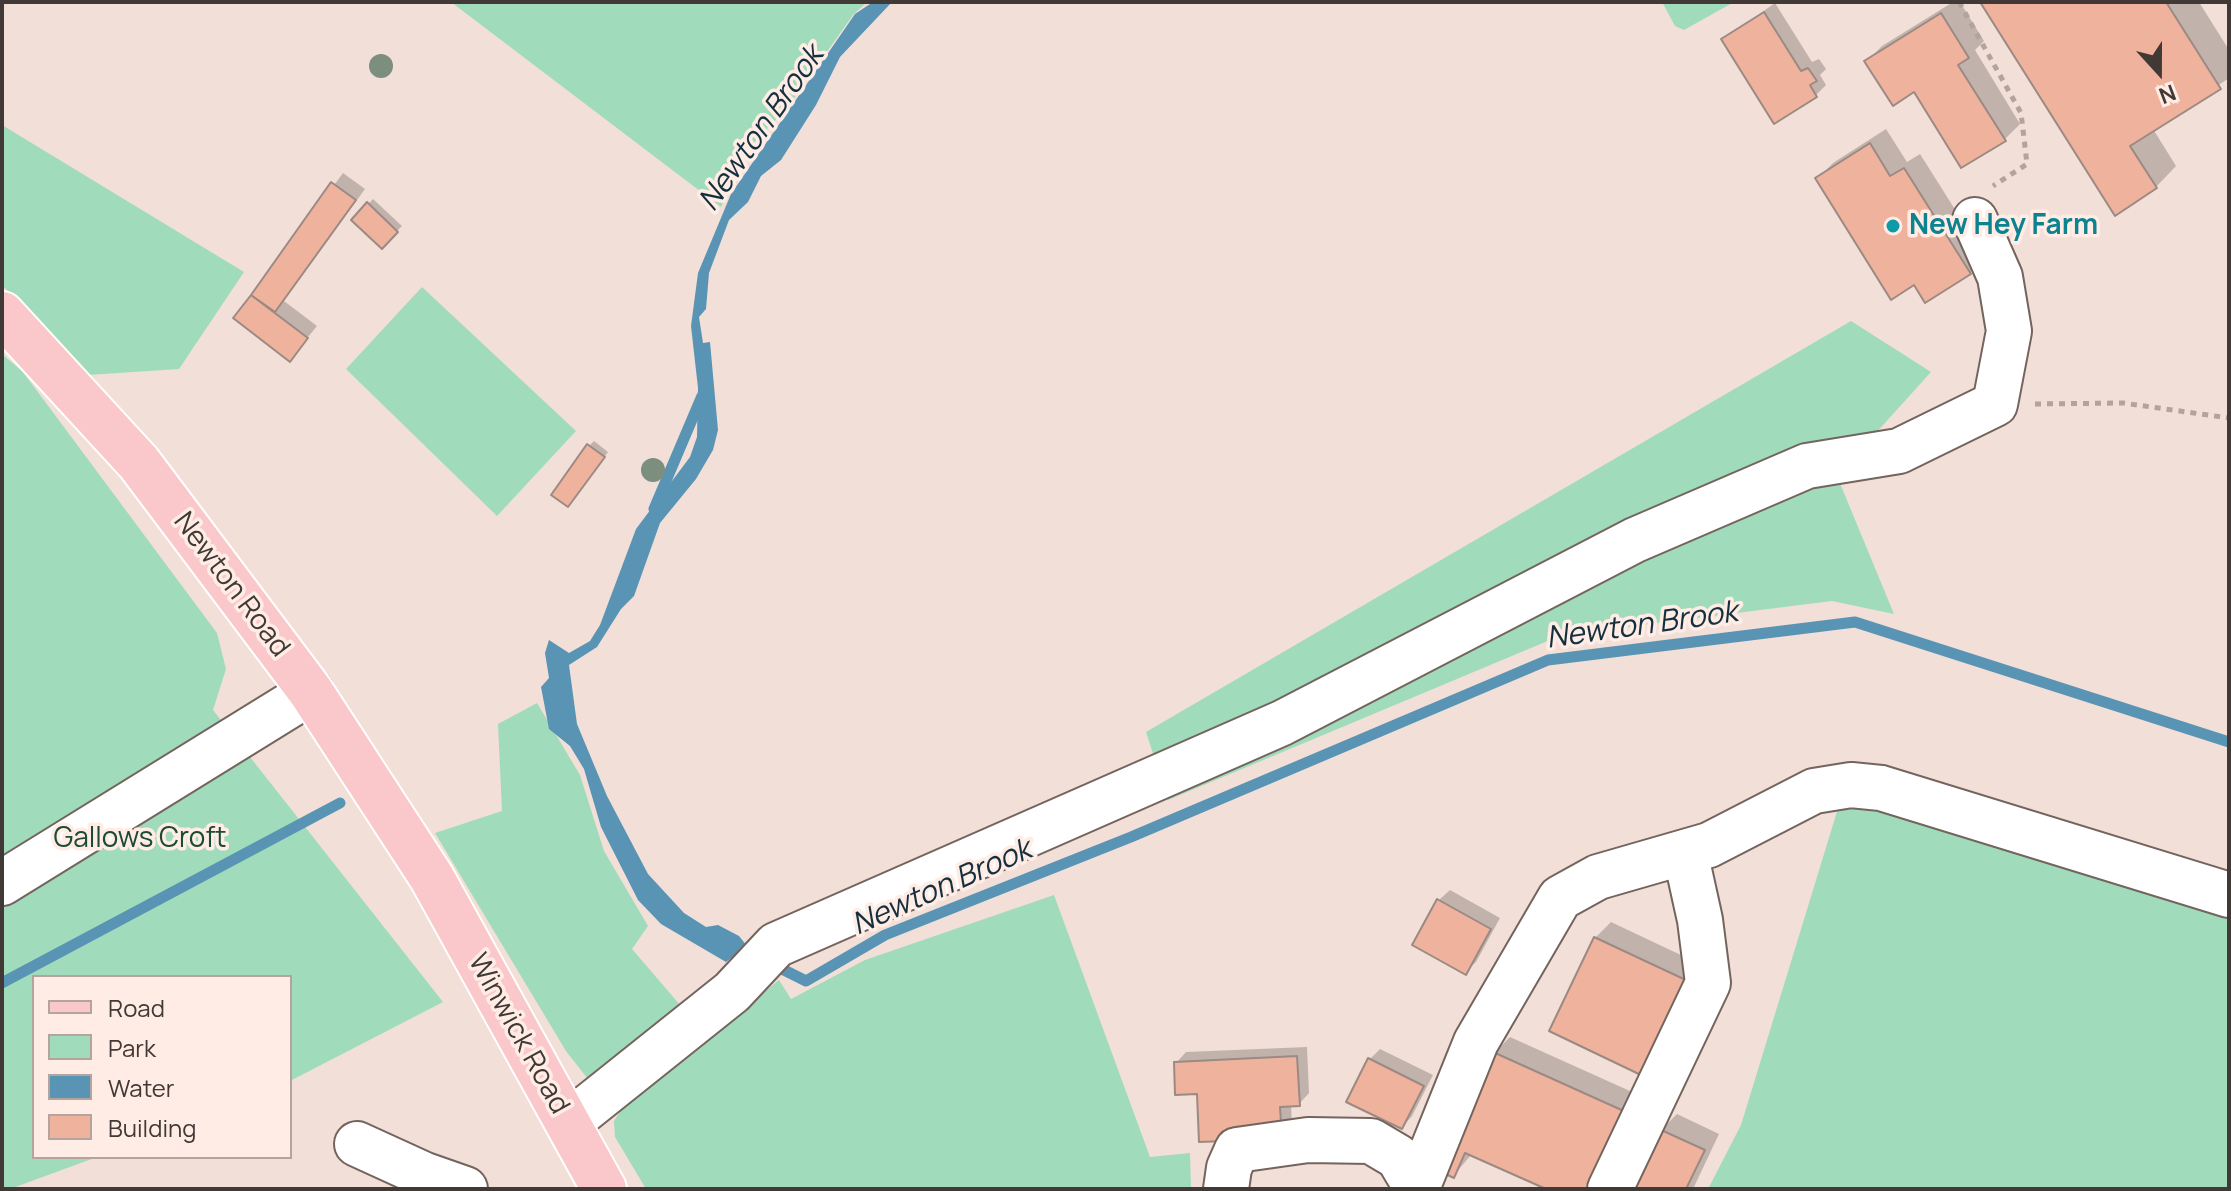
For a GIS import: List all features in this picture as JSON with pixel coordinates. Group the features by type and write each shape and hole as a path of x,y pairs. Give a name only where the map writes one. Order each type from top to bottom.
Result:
{"main road":[{"name":"Newton Road","path":"2,314 139,463 311,692 432,878"},
{"name":"Winwick Road","path":"432,878 604,1189"}],"street":[{"path":"568,1123 732,992 776,945 1282,723 1635,540 1807,466 1899,451 1995,404 2009,331 2000,277 1975,220"},
{"path":"2,883 311,692"},
{"path":"1418,1188 1476,1042 1560,898 1598,877 1741,832 1814,791 1851,785 1881,788 2229,895"},
{"path":"1610,1189 1708,983 1700,920 1685,852"},
{"path":"1226,1189 1229,1168 1237,1150 1308,1140 1371,1141 1398,1157 1418,1188"},
{"path":"357,1144 425,1175 465,1189"}],"path":[{"path":"1959,2 2021,113 2027,164 1968,202 1975,220"},
{"path":"1995,404 2123,403 2229,418"}],"green space":[{"path":"451,2 867,2 853,15 787,108 751,146 721,207"},
{"path":"1662,2 1734,2 1684,30 1675,26"},
{"path":"2,125 244,272 179,369 88,375 2,285"},
{"path":"422,287 576,431 497,516 346,369"},
{"path":"1851,321 1931,372 1837,476 1894,614 1832,601 1562,635 1168,800 1146,732"},
{"name":"Gallows Croft","path":"2,354 23,372 217,633 226,669 213,710 443,1002 292,1080 292,975 32,975 32,1159 92,1159 10,1189 2,1189"},
{"path":"537,703 580,775 604,851 648,926 632,949 687,1013 591,1083 566,1051 435,833 502,811 498,724"},
{"path":"1843,792 2229,906 2229,1189 1708,1189 1741,1125"},
{"path":"1054,895 1150,1157 1190,1153 1191,1189 646,1189 615,1137 614,1121 628,1099 779,980 791,999 865,960"}],"water":[{"path":"873,2 892,2 840,57 816,105 781,160 761,176 748,202 729,220 709,273 706,309 699,317 703,343 710,342 718,430 713,450 696,479 660,523 634,596 621,609 597,647 569,665 577,724 607,796 648,874 684,913 706,927 718,925 739,936 747,946 726,962 661,924 638,900 601,827 584,769 570,746 549,729 541,687 549,678 545,653 549,640 569,653 590,641 600,625 636,529 690,457 697,437 698,388 691,326 698,273 731,194 855,14"}],"building":[{"path":"1980,2 2166,2 2221,89 2130,146 2157,188 2115,216"},
{"path":"1764,12 1801,71 1808,68 1817,81 1810,85 1817,97 1774,124 1721,39"},
{"path":"1941,13 1969,58 1958,65 2006,141 1961,168 1914,92 1893,106 1864,61"},
{"name":"New Hey Farm","path":"1870,143 1890,176 1904,168 1971,274 1925,303 1914,285 1891,300 1815,178"},
{"path":"331,182 356,200 275,312 251,295"},
{"path":"367,202 398,232 382,249 351,220"},
{"path":"251,295 308,338 290,362 233,318"},
{"path":"587,444 605,457 568,507 551,495"},
{"path":"1437,899 1491,929 1466,975 1412,945"},
{"path":"1594,937 1688,981 1643,1076 1549,1031"},
{"path":"1493,1052 1626,1112 1592,1189 1546,1189 1465,1153 1454,1178 1439,1171"},
{"path":"1297,1056 1300,1106 1280,1107 1282,1139 1199,1142 1197,1094 1175,1095 1174,1062"},
{"path":"1368,1058 1424,1086 1402,1129 1346,1102"},
{"path":"1659,1129 1705,1150 1686,1189 1631,1189"}],"waterway":[{"name":"Newton Brook","path":"654,509 702,396"},
{"name":"Newton Brook","path":"770,963 806,981 885,935 1131,837 1548,660 1855,622 2229,742"},
{"name":"Newton Brook","path":"2,983 340,803"}],"place":[{"name":"New Hey Farm","path":"1893,226"}]}
